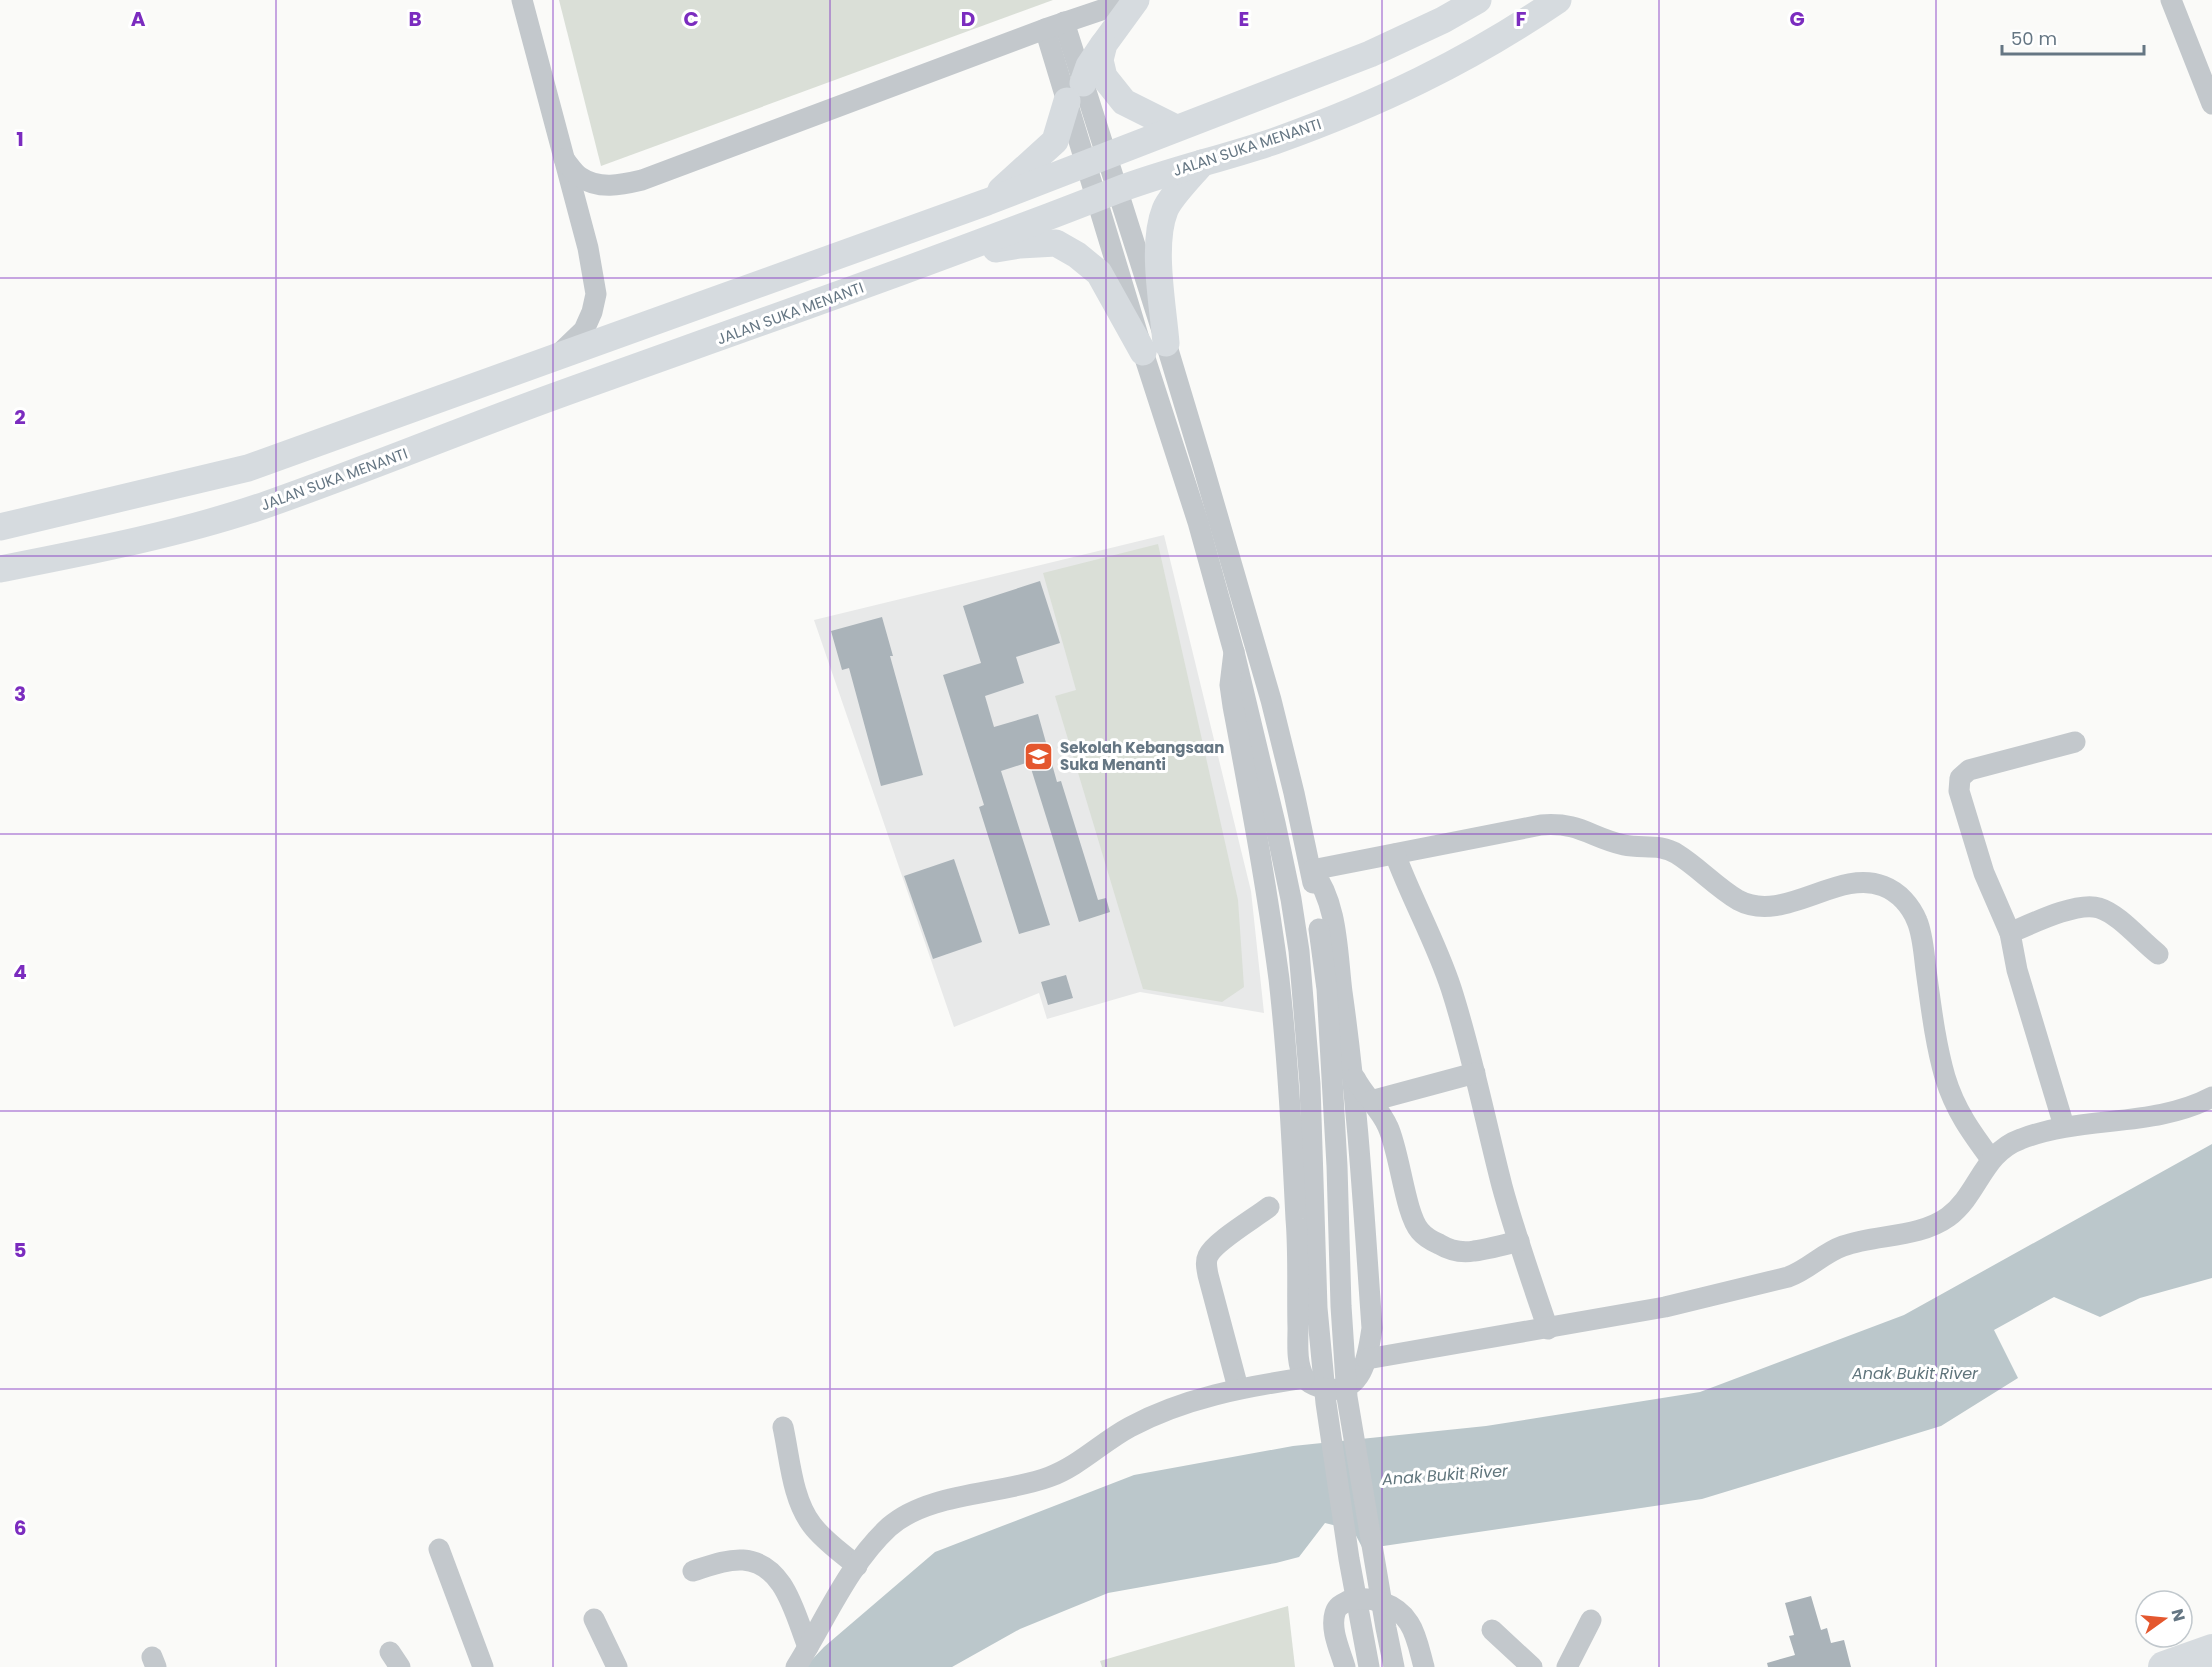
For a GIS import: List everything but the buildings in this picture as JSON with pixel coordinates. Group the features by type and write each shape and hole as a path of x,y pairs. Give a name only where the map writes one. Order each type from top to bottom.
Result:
{"highway":[{"path":"2164,1667 2212,1650"}],"main road":[{"path":"987,202 1055,141 1075,92 1089,66 1134,0"},
{"path":"0,527 248,468 987,202 1176,128 1258,99 1370,54 1443,20 1478,0"},
{"name":"JALAN SUKA MENANTI","path":"0,568 181,530 265,505 554,397 936,261 1107,194 1271,142 1396,93 1455,64 1517,28 1558,0"},
{"path":"1104,45 1100,60 1104,77 1115,93 1135,109 1176,128"},
{"path":"1155,347 1158,255 1162,223 1166,208 1202,163"},
{"path":"936,261 1020,245 1056,243 1077,255 1099,273 1155,347"}],"street":[{"path":"522,0 588,248 596,294 592,312 584,330 557,357"},
{"path":"564,159 579,177 597,184 620,185 642,180 1055,25 1134,0"},
{"path":"2171,0 2212,104"},
{"path":"1055,25 1155,347 1271,700 1312,870 1327,989 1347,1397 1394,1667"},
{"path":"1155,347 1198,522 1234,652 1292,900 1299,951 1310,1084 1317,1308 1326,1403 1348,1559 1369,1667"},
{"path":"1234,652 1230,685 1261,852 1279,980 1288,1078 1297,1227 1299,1356 1304,1378"},
{"path":"2064,1126 2017,970 2010,933 1984,873 1959,791 1960,778 1969,770 2075,742"},
{"path":"1312,870 1541,825 1565,824 1622,845 1652,846 1676,853 1739,900 1755,906 1776,906 1858,883 1883,886 1905,900 1918,922 1936,1044 1946,1078 1954,1102 1967,1127 1991,1159"},
{"path":"1395,854 1413,901 1442,962 1459,1013 1503,1189 1548,1329"},
{"path":"796,1667 827,1613 875,1542 891,1526 912,1514 944,1501 1036,1482 1063,1472 1131,1427 1181,1405 1238,1388 1304,1378 1321,1388 1341,1388 1358,1377 1367,1359 1372,1328 1354,1077 1332,915 1321,882 1312,870"},
{"path":"2010,933 2070,911 2084,907 2097,907 2110,913 2158,954"},
{"path":"1371,1101 1475,1073"},
{"path":"1354,1077 1361,1090 1381,1113 1389,1128 1401,1167 1412,1217 1418,1230 1443,1246 1458,1251 1473,1251 1519,1241"},
{"path":"1367,1359 1665,1307 1788,1277 1799,1273 1829,1252 1843,1246 1941,1222 1962,1206 1991,1159 1999,1151 2020,1139 2064,1126 2164,1115 2212,1097"},
{"path":"1238,1388 1206,1264 1215,1246 1269,1207"},
{"path":"783,1427 795,1486 807,1519 857,1566"},
{"path":"439,1549 483,1667"},
{"path":"693,1571 725,1561 742,1560 756,1563 769,1570 785,1588 808,1647"},
{"path":"1345,1667 1333,1626 1335,1610 1341,1604 1367,1598 1382,1602 1399,1611 1410,1624 1424,1667"},
{"path":"594,1619 617,1667"},
{"path":"1567,1667 1591,1620"},
{"path":"1492,1630 1532,1667"}],"shaded area":[{"path":"559,0 1053,0 601,166"},
{"name":"Sekolah Kebangsaan Suka Menanti","path":"1164,535 1251,891 1264,1013 1140,992 1047,1019 1039,993 954,1027 814,620"},
{"path":"1158,544 1238,900 1244,987 1222,1002 1143,989 1055,696 1076,690 1043,573"},
{"path":"1288,1606 1295,1667 1102,1667 1100,1661"}],"water":[{"name":"Anak Bukit River","path":"2212,1144 2212,1278 2140,1298 2100,1317 2054,1297 1994,1330 2018,1378 1941,1426 1702,1499 1363,1549 1353,1530 1325,1523 1299,1557 1108,1593 1020,1629 952,1667 805,1667 824,1647 935,1552 1134,1475 1293,1446 1486,1426 1700,1392 1904,1315"}],"place":[{"name":"Sekolah Kebangsaan Suka Menanti","path":"1039,756"}]}
